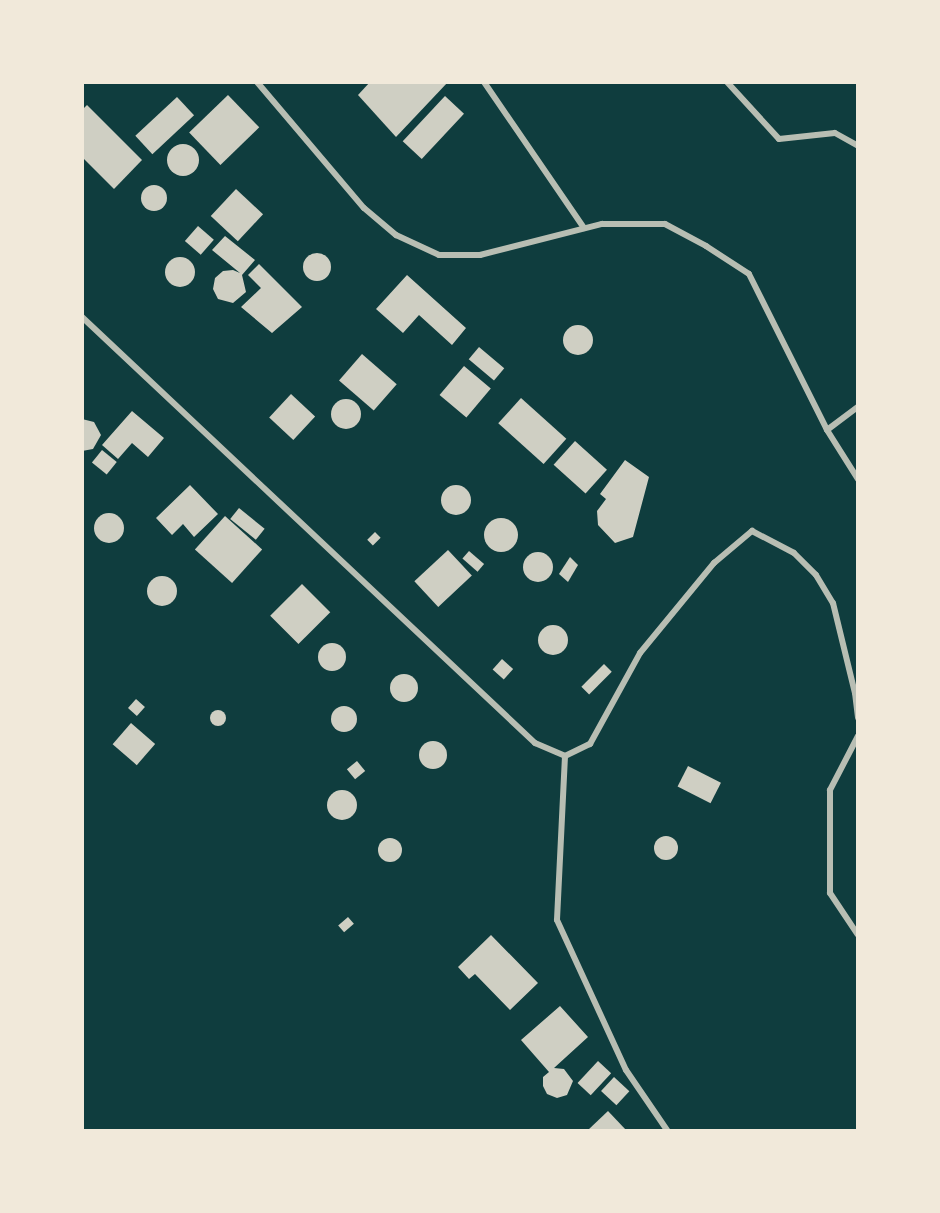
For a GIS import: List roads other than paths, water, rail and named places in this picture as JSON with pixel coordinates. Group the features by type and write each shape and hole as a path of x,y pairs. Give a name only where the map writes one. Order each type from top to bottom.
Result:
{"street":[{"path":"257,82 364,208 396,235 439,255 480,255 602,224 665,224 706,246 748,274 827,430 858,478"},
{"path":"484,82 584,228"},
{"path":"727,82 779,139 835,133 858,146"},
{"path":"82,317 535,743 565,756 590,744 640,653 714,563 752,531 794,554 816,575 833,603 855,693 858,718"},
{"path":"827,430 858,407"},
{"path":"858,736 830,790 830,893 858,935"},
{"path":"565,756 557,920 626,1070 667,1131"}]}
